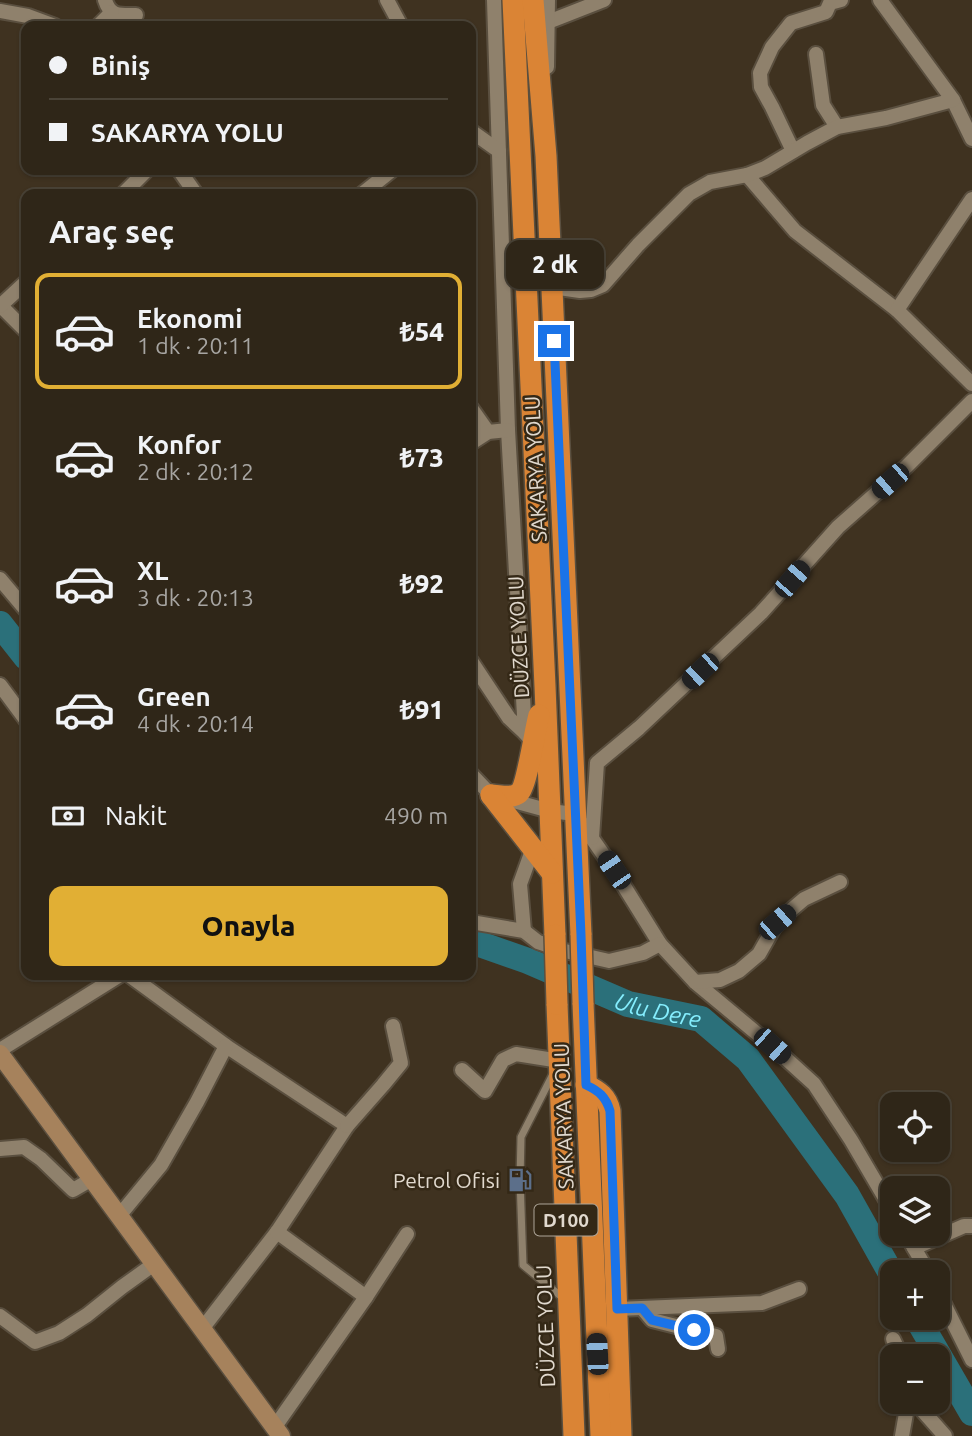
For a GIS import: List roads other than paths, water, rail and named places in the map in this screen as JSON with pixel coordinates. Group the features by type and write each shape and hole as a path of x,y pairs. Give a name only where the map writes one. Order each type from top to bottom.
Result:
{"highway":[{"name":"DÜZCE YOLU","path":"513,0 545,686 574,1436"},
{"name":"SAKARYA YOLU","path":"533,0 546,156 601,1436"},
{"path":"491,795 512,796 522,790 526,778 528,738 545,686"},
{"path":"491,795 552,873"},
{"path":"586,1085 604,1096 610,1111 621,1436"}],"main road":[{"path":"0,1052 277,1432"}],"street":[{"path":"387,0 398,21"},
{"path":"494,0 508,430 528,738"},
{"path":"546,156 548,0"},
{"path":"548,22 604,0"},
{"path":"793,151 761,87 760,73 772,47 792,23 826,12 830,3 841,0"},
{"path":"880,0 953,100 972,139"},
{"path":"109,6 118,15 136,15"},
{"path":"0,11 42,21"},
{"path":"816,54 823,105 837,127"},
{"path":"552,286 580,291 603,285 689,194 710,182 747,175 765,168 837,127 886,118 953,100"},
{"path":"476,135 499,151"},
{"path":"128,189 142,175"},
{"path":"368,189 386,175"},
{"path":"747,175 794,231 897,310 972,384"},
{"path":"897,310 972,199"},
{"path":"21,286 0,305 21,326"},
{"path":"592,838 597,763 639,728 761,613 838,527 907,466 972,401"},
{"path":"476,415 488,432"},
{"path":"476,440 488,432 508,430"},
{"path":"0,579 21,604"},
{"path":"476,668 509,718 548,760"},
{"path":"0,685 21,713"},
{"path":"476,779 491,795 550,811 576,814 660,944 695,982 814,1084 852,1140 880,1189"},
{"path":"524,931 520,884 533,848"},
{"path":"695,982 720,980 739,971 759,954 777,922 804,899 840,882"},
{"path":"476,923 524,931 538,942 609,961 643,953 660,944"},
{"path":"0,1052 112,980"},
{"path":"136,980 226,1046 347,1126"},
{"path":"202,1329 276,1232 347,1126 401,1063 393,1026"},
{"path":"120,1216 162,1165 226,1046"},
{"path":"462,1070 485,1091 503,1060 516,1054 560,1061"},
{"path":"0,1149 24,1147 41,1158 73,1190 92,1179"},
{"path":"921,1260 914,1248 964,1226 972,1226"},
{"path":"276,1232 366,1297"},
{"path":"277,1432 407,1234"},
{"path":"0,1316 35,1342 59,1333 87,1315 154,1264"},
{"path":"617,1309 762,1303 800,1289"},
{"path":"642,1308 652,1320 716,1336 718,1349"},
{"path":"950,1316 972,1360"},
{"path":"893,1339 895,1344"},
{"path":"902,1436 906,1414"},
{"path":"926,1414 945,1436"}],"lane":[{"path":"560,1061 521,1137 521,1217 523,1265 569,1302"}],"waterway":[{"name":"Ulu Dere","path":"0,624 21,651"},
{"name":"Ulu Dere","path":"476,943 528,961 628,1004 701,1019 748,1059 847,1195 884,1260"},
{"name":"Ulu Dere","path":"924,1330 972,1413"}],"place":[{"name":"Petrol Ofisi","path":"520,1180"}]}
